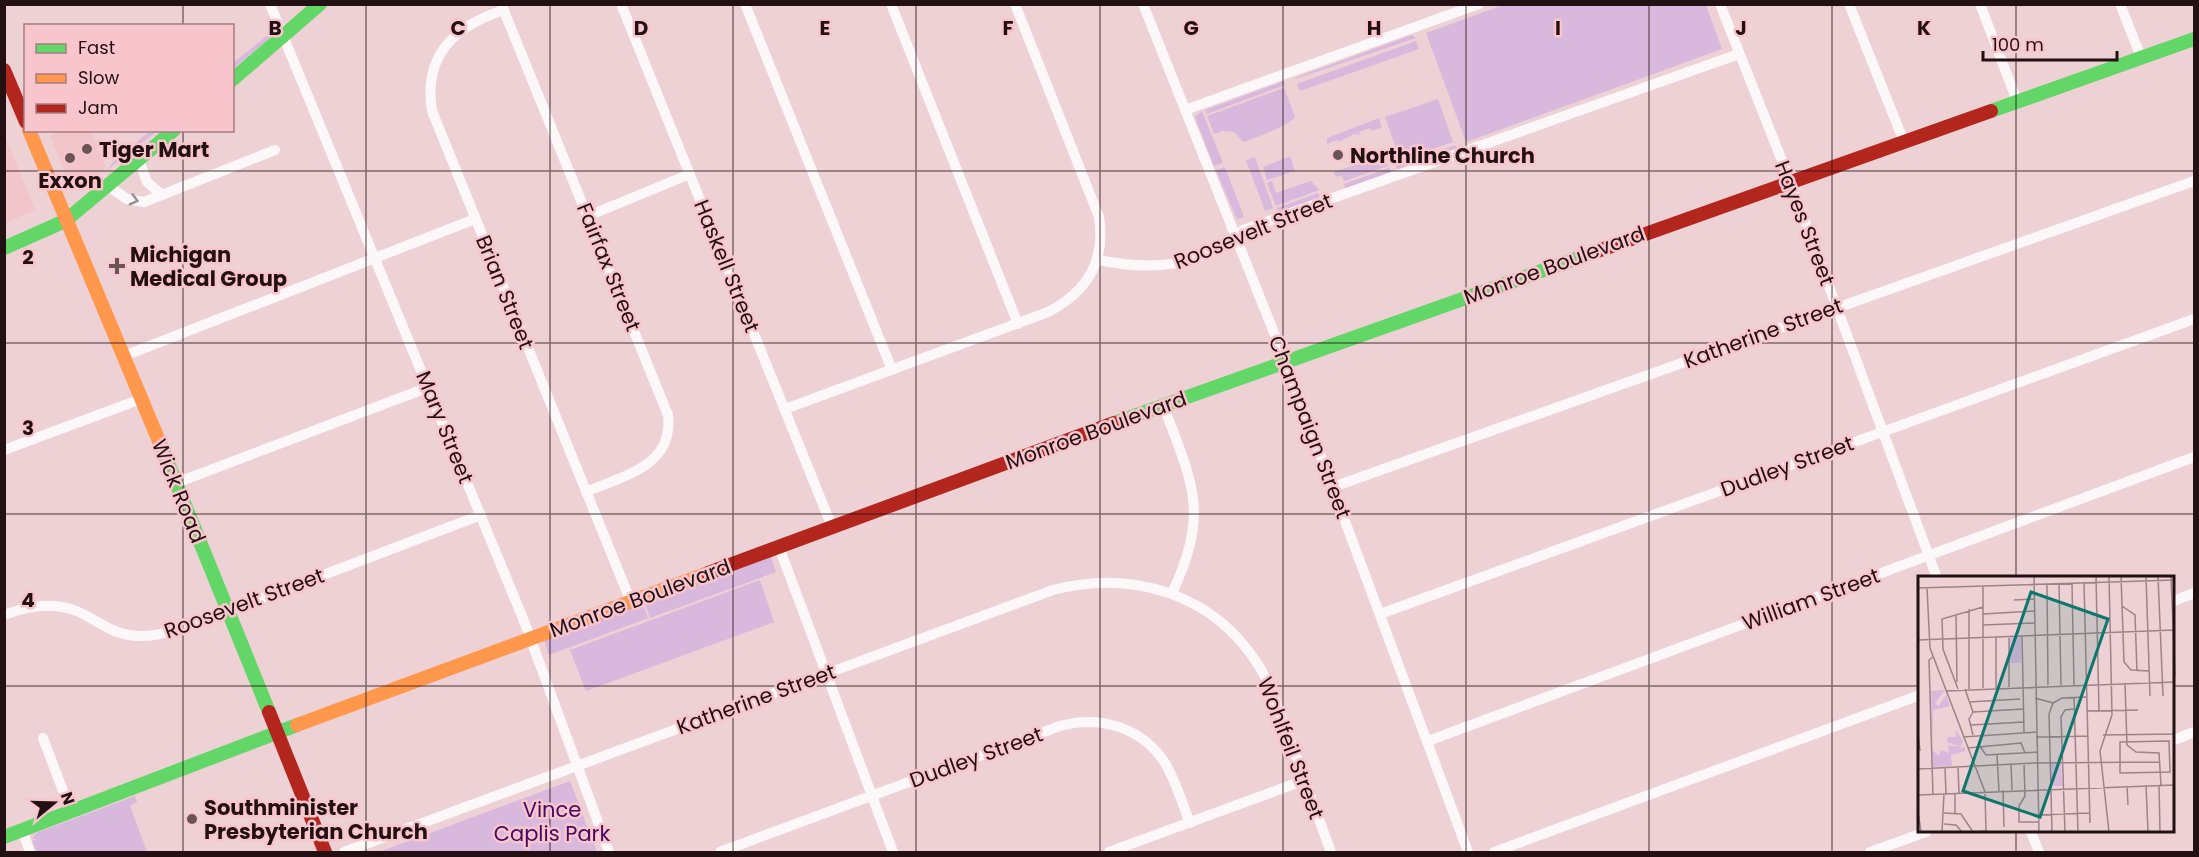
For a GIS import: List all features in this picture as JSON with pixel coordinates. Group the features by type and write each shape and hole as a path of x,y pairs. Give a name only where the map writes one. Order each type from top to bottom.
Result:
{"street":[{"name":"Mary Street","path":"270,4 482,515 531,638 609,852"},
{"path":"234,78 320,4"},
{"name":"Haskell Street","path":"621,4 832,527"},
{"path":"745,4 892,370"},
{"path":"891,4 1018,324"},
{"path":"785,409 1018,324 1067,302 1090,278 1099,260 1101,234 1098,213 1015,4"},
{"name":"Champaign Street","path":"1143,4 1286,361 1468,852"},
{"path":"1185,110 1479,4"},
{"name":"Hayes Street","path":"1719,4 1790,181 1936,576"},
{"path":"1850,4 1904,142"},
{"path":"1980,4 2017,101"},
{"path":"2120,4 2141,57"},
{"name":"Fairfax Street","path":"503,7 666,408 669,424 665,445 651,463 586,492"},
{"name":"Brian Street","path":"503,7 455,35 438,58 430,82 434,119 631,602"},
{"name":"Monroe Boulevard","path":"4,837 278,732 1163,405 2194,39"},
{"name":"Roosevelt Street","path":"1099,260 1132,267 1156,267 1180,262 1223,246 1251,228 1739,54"},
{"path":"4,70 24,117"},
{"name":"Wick Road","path":"30,132 228,608 325,852"},
{"path":"4,248 65,221 172,132"},
{"path":"108,186 127,199 139,202 274,150"},
{"path":"139,160 147,182 162,195"},
{"path":"588,216 690,174"},
{"name":"Katherine Street","path":"1333,487 2194,181"},
{"path":"124,356 475,219"},
{"name":"Dudley Street","path":"1380,614 2194,319"},
{"path":"176,483 429,387"},
{"path":"4,450 141,399"},
{"path":"1163,405 1187,469 1194,495 1195,522 1191,548 1172,593"},
{"name":"William Street","path":"1428,741 2194,457"},
{"name":"Roosevelt Street","path":"4,615 38,606 68,609 114,632 142,636 164,633 228,608 239,608 482,515"},
{"path":"779,547 893,852"},
{"name":"Katherine Street","path":"344,852 826,673 1072,585 1103,581 1134,583 1172,593"},
{"name":"Wohlfeil Street","path":"1172,593 1197,604 1216,617 1251,653 1270,687 1331,852"},
{"path":"2175,601 2194,593"},
{"path":"1494,852 1918,696"},
{"name":"Dudley Street","path":"720,852 1060,726 1095,722 1128,730 1155,749 1170,771 1190,822"},
{"path":"2175,740 2194,732"},
{"path":"43,738 71,812"},
{"path":"1109,852 1305,780"},
{"path":"22,830 30,852"},
{"path":"1870,852 1921,833"},
{"path":"2032,833 2039,852"}],"shaded area":[{"path":"59,132 91,132 106,168 81,188 71,187 50,136"},
{"path":"5,136 35,210 4,223"}],"green space":[{"path":"1503,5 1706,5 1722,49 1466,142 1426,33"},
{"path":"274,30 272,36 234,68 234,62"},
{"path":"1412,35 1416,38 1295,79 1297,77"},
{"path":"1416,41 1419,49 1300,91 1297,84"},
{"path":"1284,81 1285,85 1207,114 1205,110"},
{"path":"1284,88 1295,117 1286,124 1243,142 1234,132 1223,131 1214,134 1207,116"},
{"path":"1438,99 1453,142 1400,160 1385,117"},
{"path":"1202,111 1223,163 1214,166 1195,117"},
{"path":"1379,118 1382,127 1372,131 1370,128 1359,132 1360,135 1354,134 1339,142 1337,140 1327,144 1327,138"},
{"path":"149,132 156,132 107,170 113,162"},
{"path":"1455,145 1457,148 1397,169 1396,165"},
{"path":"1290,156 1295,171 1267,180 1263,167"},
{"path":"1385,156 1388,166 1344,181 1342,175 1336,177 1334,172"},
{"path":"1255,157 1273,208 1265,211 1246,160"},
{"path":"1225,167 1244,217 1237,219 1216,170"},
{"path":"1389,168 1391,172 1345,188 1344,184"},
{"path":"1272,181 1276,193 1311,181 1319,190 1276,206 1267,183"},
{"path":"1318,193 1320,197 1278,212 1277,208"},
{"path":"771,557 776,572 650,618 645,603"},
{"path":"760,580 774,622 586,691 570,650"},
{"path":"643,604 648,618 549,655 544,640"},
{"name":"Vince Caplis Park","path":"570,781 597,852 379,852"},
{"path":"135,796 137,802 130,806 147,852 37,852 32,841 37,839 32,839 36,833"}],"traffic: fast":[{"path":"234,78 320,4"},
{"path":"1991,111 2194,39"},
{"path":"4,248 65,221 172,132"},
{"path":"1114,423 1592,253"},
{"path":"159,441 269,712"},
{"path":"4,837 297,725"}],"traffic: slow":[{"path":"30,132 159,441"},
{"path":"297,725 708,573"}],"traffic: jam":[{"path":"4,70 24,117"},
{"path":"1592,253 1991,111"},
{"path":"708,573 1114,423"},
{"path":"269,712 325,852"}],"place":[{"name":"Tiger Mart","path":"87,149"},
{"name":"Northline Church","path":"1338,155"},
{"name":"Exxon","path":"70,158"},
{"name":"Michigan Medical Group","path":"117,266"},
{"name":"Southminister Presbyterian Church","path":"192,819"}]}
